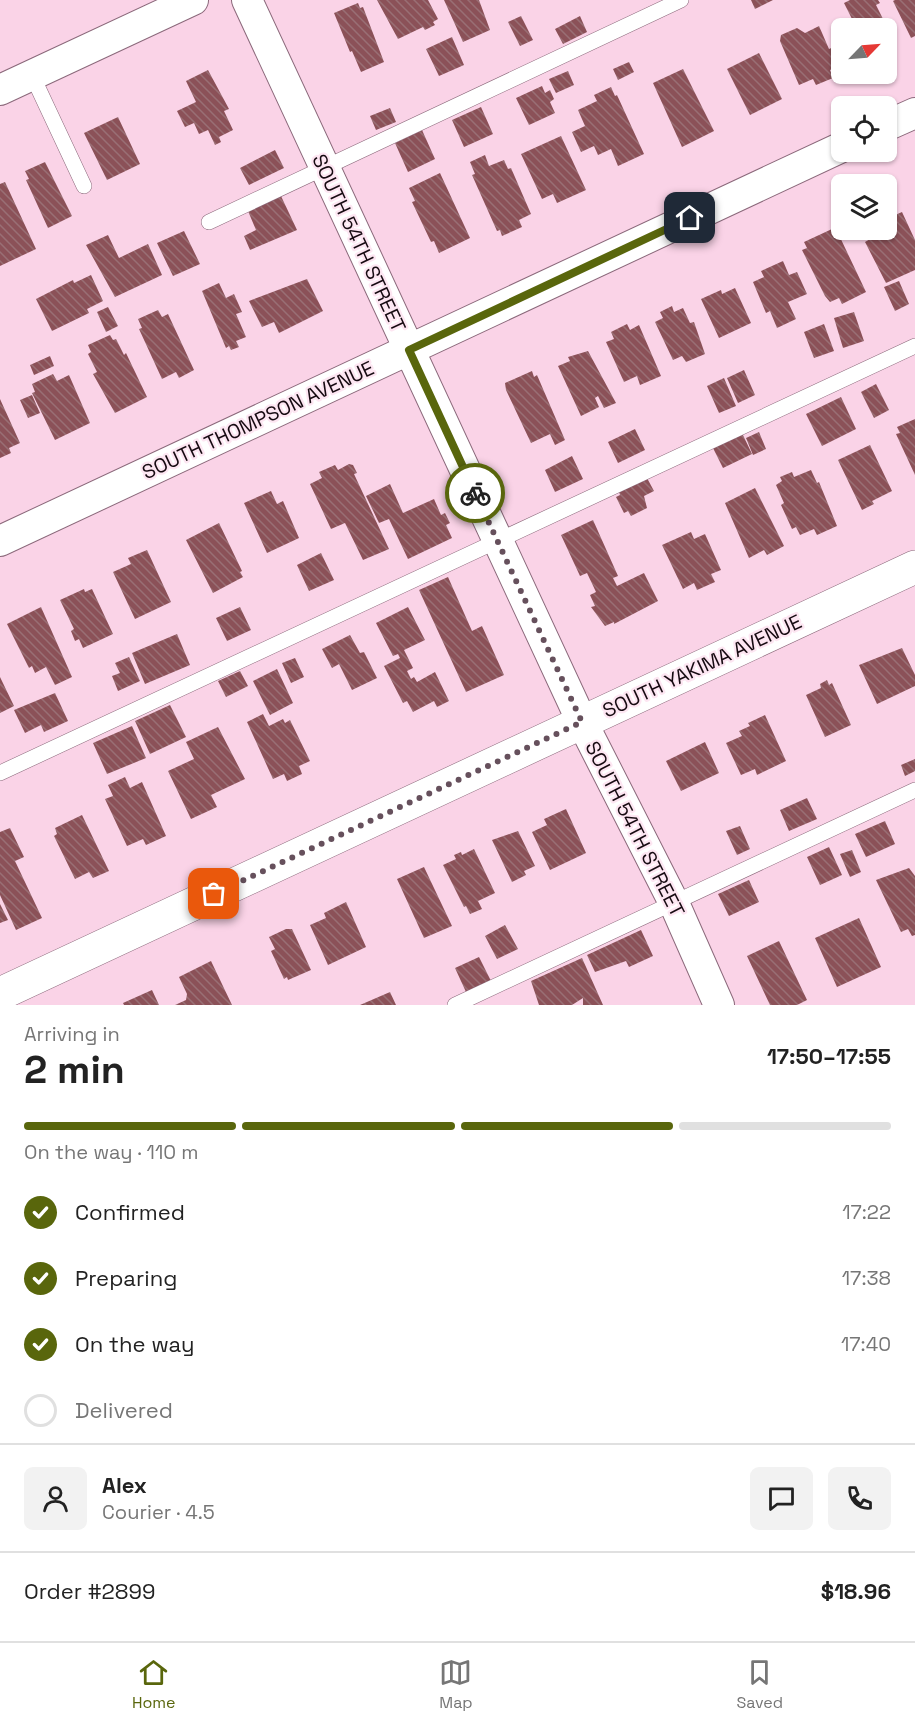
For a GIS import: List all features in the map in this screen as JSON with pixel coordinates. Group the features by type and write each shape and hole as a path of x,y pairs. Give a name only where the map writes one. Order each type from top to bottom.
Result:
{"main road":[{"name":"SOUTH YAKIMA AVENUE","path":"0,994 915,567"}],"street":[{"path":"0,90 193,0"},
{"name":"SOUTH 54TH STREET","path":"247,0 582,722 674,903 719,1005"},
{"path":"897,121 915,113"},
{"name":"SOUTH THOMPSON AVENUE","path":"0,541 831,152"}],"lane":[{"path":"209,222 681,0"},
{"path":"32,75 84,186"},
{"path":"0,773 915,346"},
{"path":"455,1005 915,790"}],"building":[{"path":"377,0 428,0 438,19 433,22 435,25 425,30 423,27 398,39"},
{"path":"444,0 479,0 490,30 463,42"},
{"path":"751,0 773,0 755,9"},
{"path":"850,0 878,0 880,3 876,5 882,18 852,18 844,3"},
{"path":"915,0 915,36 911,38 893,1"},
{"path":"358,3 360,8 363,7 384,62 361,72 334,13"},
{"path":"521,16 533,40 520,46 508,22"},
{"path":"580,16 587,32 563,44 555,29"},
{"path":"819,26 829,49 831,48 831,79 816,85 813,79 799,85 780,41 781,35 797,28 805,33"},
{"path":"452,37 464,65 439,76 426,49"},
{"path":"759,53 782,99 750,115 727,69"},
{"path":"629,62 634,72 618,80 613,69"},
{"path":"683,69 714,131 682,147 653,83"},
{"path":"208,70 229,109 224,111 233,130 219,137 221,142 215,145 208,130 199,134 194,123 185,127 177,111 196,102 186,81"},
{"path":"568,71 574,85 556,93 549,79"},
{"path":"542,86 545,93 550,90 554,99 550,102 555,113 529,125 516,98"},
{"path":"611,87 615,96 617,95 644,154 618,166 611,149 598,155 594,146 581,152 572,132 585,126 578,110 597,101 594,95"},
{"path":"481,107 493,134 464,147 452,120"},
{"path":"390,108 396,122 376,130 370,116"},
{"path":"118,117 140,164 107,180 84,133"},
{"path":"422,130 435,159 408,172 395,143"},
{"path":"561,136 586,190 557,203 553,194 542,199 521,154"},
{"path":"275,150 284,168 249,185 240,168"},
{"path":"485,155 489,166 504,160 508,169 511,168 531,214 519,220 522,227 502,236 500,230 497,231 472,175 475,174 470,162"},
{"path":"45,162 72,216 48,228 26,180 29,179 25,171"},
{"path":"440,173 470,238 439,253 434,241 431,242 412,202 415,201 409,188"},
{"path":"5,182 36,249 0,266 0,184"},
{"path":"281,196 297,230 250,250 244,236 256,230 248,211"},
{"path":"902,212 915,240 915,270 886,283 865,242 897,240 897,214"},
{"path":"831,229 831,240 841,240 866,292 842,304 839,298 830,302 802,250 807,248 804,242"},
{"path":"184,231 200,264 173,276 157,243"},
{"path":"108,235 119,258 148,244 162,275 115,297 86,245"},
{"path":"783,261 789,275 797,272 807,294 788,302 796,319 777,328 770,311 766,313 753,282 764,277 761,271"},
{"path":"91,275 103,301 87,309 89,313 52,331 36,299 73,280 74,283"},
{"path":"307,279 323,311 279,333 274,322 262,327 249,301"},
{"path":"899,281 909,304 895,311 884,287"},
{"path":"219,283 226,298 234,294 242,312 236,314 246,337 236,341 239,347 231,350 229,346 226,348 202,291"},
{"path":"735,288 751,323 719,338 701,299 721,290 722,294"},
{"path":"672,306 674,312 683,308 690,323 694,322 705,354 686,362 682,356 673,360 655,322 663,318 660,312"},
{"path":"108,307 118,326 106,332 97,312"},
{"path":"158,310 162,317 168,314 194,370 179,378 176,372 162,379 139,329 142,328 138,319"},
{"path":"854,312 864,341 843,348 834,318"},
{"path":"627,324 630,330 639,325 661,376 640,385 637,376 624,382 606,342 614,339 611,332"},
{"path":"824,324 834,351 814,358 804,332"},
{"path":"110,335 113,340 116,339 124,355 126,353 147,397 115,413 93,374 97,372 88,354 91,352 88,345"},
{"path":"588,351 616,403 604,408 598,396 595,398 599,407 581,416 558,366 570,361 568,357"},
{"path":"50,356 54,366 34,375 30,365"},
{"path":"744,370 755,395 738,403 727,378"},
{"path":"532,371 534,377 537,375 565,440 555,445 550,434 531,443 506,390 505,383"},
{"path":"53,374 57,381 69,375 90,423 55,440 32,393 35,392 32,384"},
{"path":"724,378 736,406 719,413 707,386"},
{"path":"876,384 889,410 874,418 861,392"},
{"path":"32,395 40,413 28,418 20,400"},
{"path":"841,397 856,429 822,446 806,414"},
{"path":"0,399 20,443 9,448 11,453 0,458"},
{"path":"915,419 915,475 896,434 900,433 897,427"},
{"path":"635,429 645,450 618,463 608,442"},
{"path":"759,432 766,449 753,455 746,438"},
{"path":"742,433 752,454 723,468 713,448"},
{"path":"870,445 892,491 872,501 874,504 862,510 838,460"},
{"path":"572,456 583,479 555,492 545,470"},
{"path":"349,464 353,465 357,473 354,474 389,549 363,560 345,523 331,529 310,484 322,478 319,472 335,465 338,470"},
{"path":"811,470 817,483 819,482 837,526 817,535 814,529 800,535 796,527 792,529 781,505 784,503 776,485 782,481 780,477 792,472 794,477"},
{"path":"647,478 654,491 644,496 647,508 631,516 628,511 624,513 616,497 620,495 619,492"},
{"path":"390,484 403,513 434,499 441,515 445,513 450,523 446,525 452,538 408,559 389,519 379,523 366,496"},
{"path":"755,488 784,546 767,555 764,550 749,558 725,503"},
{"path":"271,491 277,504 283,501 299,538 267,553 244,503"},
{"path":"593,520 618,576 613,578 617,586 644,573 658,601 614,624 614,622 605,626 591,607 595,606 590,595 596,592 587,573 580,576 561,535"},
{"path":"219,523 243,577 213,593 186,540"},
{"path":"691,532 694,539 705,534 721,570 711,574 715,582 697,590 694,583 683,589 662,545"},
{"path":"147,550 171,602 135,619 113,572 131,564 128,558"},
{"path":"321,553 334,580 309,591 297,565"},
{"path":"448,577 472,631 482,626 504,675 466,692 419,590"},
{"path":"84,589 85,592 92,589 113,634 83,648 79,639 75,641 71,631 74,629 60,600"},
{"path":"41,607 72,677 55,685 46,667 35,673 32,666 29,668 7,624"},
{"path":"240,607 251,630 227,641 216,618"},
{"path":"408,607 425,640 404,650 413,668 407,671 411,679 414,677 417,682 435,672 449,701 437,707 434,701 413,712 407,701 403,703 384,666 400,658 398,654 393,656 376,623"},
{"path":"177,634 190,665 145,684 132,653"},
{"path":"350,635 360,653 364,652 377,678 352,690 339,664 332,668 322,649"},
{"path":"902,648 915,675 915,686 877,704 859,665"},
{"path":"129,657 140,681 118,691 112,676 120,673 115,663"},
{"path":"295,658 304,677 291,683 282,663"},
{"path":"277,669 293,703 270,715 253,681"},
{"path":"240,671 248,686 226,697 218,681"},
{"path":"0,677 14,706 0,713"},
{"path":"827,680 829,685 832,683 851,725 825,737 806,695 821,688 820,684"},
{"path":"55,693 68,721 44,732 41,725 25,733 14,710"},
{"path":"170,705 186,737 150,754 135,721"},
{"path":"263,714 269,726 283,719 285,723 290,720 310,761 299,766 302,774 287,781 284,774 273,779 247,722"},
{"path":"765,715 786,761 757,775 755,769 741,775 726,743 742,736 739,731 750,726 748,723"},
{"path":"132,726 146,758 107,774 93,743"},
{"path":"218,727 245,779 211,795 217,807 191,819 168,771 194,759 186,742"},
{"path":"705,742 719,773 681,791 666,761"},
{"path":"915,759 915,771 905,776 901,765"},
{"path":"125,777 130,788 142,782 166,836 146,845 143,839 127,846 105,799 113,796 108,785"},
{"path":"807,798 817,819 789,831 780,810"},
{"path":"566,809 586,853 550,870 532,832 547,825 544,819"},
{"path":"82,815 109,871 93,878 89,872 75,879 54,836 57,834 55,828"},
{"path":"885,821 895,844 866,857 855,834"},
{"path":"740,826 750,849 737,855 726,831"},
{"path":"10,828 24,857 15,861 42,918 16,930 0,895 0,832"},
{"path":"518,831 535,866 524,871 526,875 512,882 492,840"},
{"path":"829,847 842,875 820,885 807,857"},
{"path":"474,849 495,893 478,901 482,909 470,914 466,906 464,907 443,865 456,859 454,855 461,852 462,855"},
{"path":"852,850 861,872 850,877 840,854"},
{"path":"424,867 452,926 424,938 397,879"},
{"path":"909,868 915,876 915,935 912,936 908,929 901,932 876,880"},
{"path":"749,880 759,902 729,916 718,894"},
{"path":"346,902 366,947 328,965 310,925 326,918 324,913"},
{"path":"0,904 8,920 0,923"},
{"path":"859,918 881,967 837,987 815,938"},
{"path":"505,925 518,949 497,959 485,936"},
{"path":"286,929 292,929 311,970 288,980 287,977 284,979 271,951 275,949 269,937"},
{"path":"641,930 653,956 629,967 626,961 595,972 587,955"},
{"path":"779,941 807,1000 797,1005 770,1005 747,956"},
{"path":"479,957 491,981 466,992 455,968"},
{"path":"582,958 603,1005 583,1005 583,998 572,1005 539,1005 531,981"},
{"path":"211,961 232,1005 175,1005 186,1000 187,994 179,977"},
{"path":"152,990 159,1005 124,1005 123,1003"},
{"path":"390,992 396,1005 360,1005"}],"way so far":[{"path":"214,894 582,722 475,493"}],"route":[{"path":"475,493 409,350 690,218"}]}
